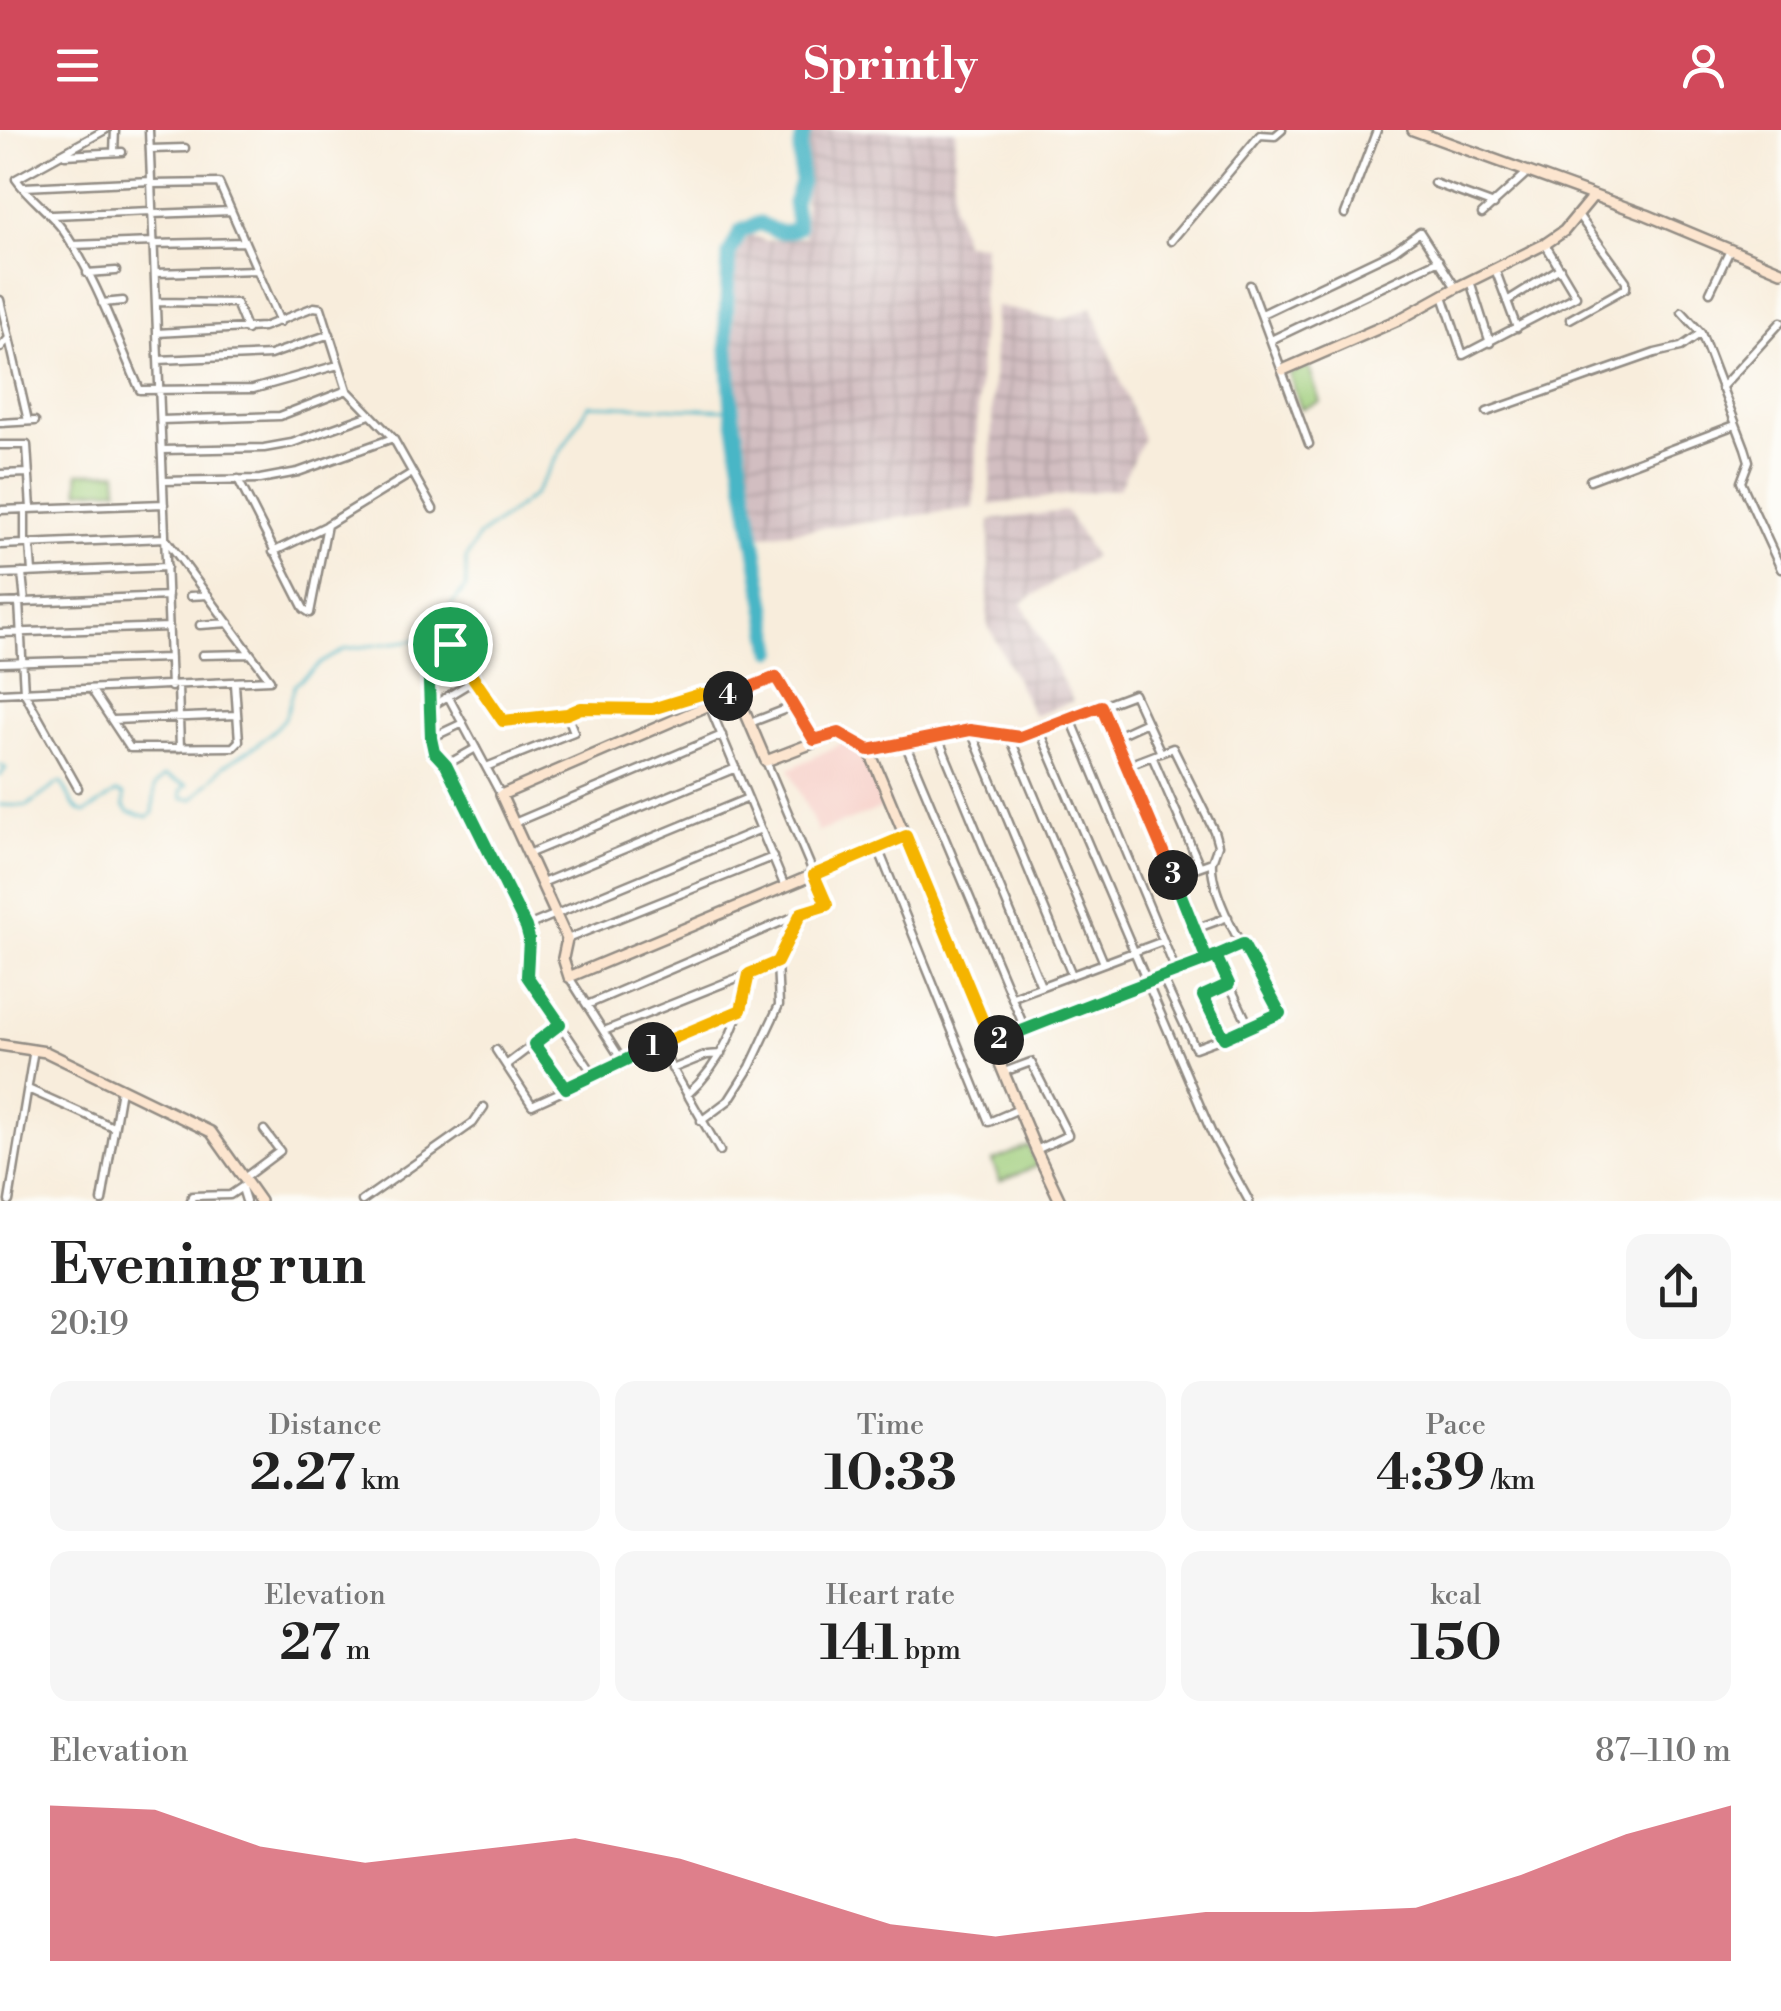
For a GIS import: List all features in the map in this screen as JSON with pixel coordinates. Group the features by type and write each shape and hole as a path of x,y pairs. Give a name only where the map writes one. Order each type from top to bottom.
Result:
{"street":[{"path":"105,130 17,177 72,245 120,331 140,390 254,389 338,365"},
{"path":"59,155 118,152 114,130"},
{"path":"149,130 170,658 180,748"},
{"path":"1171,241 1260,135 1275,136 1282,130"},
{"path":"1344,214 1377,130"},
{"path":"1413,130 1781,271"},
{"path":"150,149 185,148"},
{"path":"1482,214 1528,172"},
{"path":"22,187 218,183 280,322"},
{"path":"1434,183 1494,205"},
{"path":"1283,370 1400,319 1546,244 1578,216 1592,196"},
{"path":"51,215 232,210"},
{"path":"1570,319 1625,290 1627,285 1578,216"},
{"path":"1262,314 1394,251 1420,232 1456,288"},
{"path":"72,245 245,242"},
{"path":"1442,295 1463,354 1490,343 1576,296 1546,244"},
{"path":"1710,292 1730,250"},
{"path":"1272,340 1439,260"},
{"path":"1507,301 1560,268"},
{"path":"1495,269 1517,328"},
{"path":"155,273 258,270"},
{"path":"87,273 116,272"},
{"path":"1470,281 1490,343"},
{"path":"1250,285 1309,444"},
{"path":"0,300 32,421 0,423"},
{"path":"102,303 122,302"},
{"path":"156,302 236,303 247,330"},
{"path":"157,333 247,330 318,307 324,313 348,390 393,438 432,509"},
{"path":"1682,312 1700,332 1749,461 1741,482 1781,569"},
{"path":"1721,388 1781,322"},
{"path":"1487,412 1677,349 1700,332"},
{"path":"158,360 270,354 330,334"},
{"path":"0,348 10,338"},
{"path":"161,420 280,416 348,390"},
{"path":"162,450 292,444 370,414"},
{"path":"1590,480 1735,425"},
{"path":"163,481 238,480 298,472 393,438"},
{"path":"0,444 27,446 32,572"},
{"path":"273,552 327,525 413,473"},
{"path":"0,474 28,474"},
{"path":"238,480 273,552 310,613 327,525"},
{"path":"0,510 164,504"},
{"path":"0,544 166,538"},
{"path":"0,693 270,682 166,538"},
{"path":"0,574 166,567"},
{"path":"22,573 24,692 78,788"},
{"path":"190,596 208,595"},
{"path":"0,603 168,596"},
{"path":"200,625 229,624"},
{"path":"0,633 169,627"},
{"path":"443,634 503,721 567,714 581,708 652,709 711,694 722,735 785,886"},
{"path":"450,644 428,656 434,752 446,765 526,927 527,976 594,1075"},
{"path":"202,654 250,654"},
{"path":"0,663 170,658"},
{"path":"429,676 462,660"},
{"path":"501,795 776,677 814,740"},
{"path":"430,707 475,680"},
{"path":"92,690 130,748 237,746 236,684"},
{"path":"587,1005 827,905 736,693"},
{"path":"869,750 970,730 1020,737 1134,694 1161,753"},
{"path":"448,696 501,795 567,939 563,958 568,977 623,1062"},
{"path":"750,723 794,706"},
{"path":"1101,706 1195,929 1229,984 1250,1028"},
{"path":"652,709 661,726"},
{"path":"486,767 574,732 567,714"},
{"path":"112,720 237,715"},
{"path":"1071,719 1176,972"},
{"path":"1114,737 1147,722"},
{"path":"431,738 463,724"},
{"path":"970,730 1072,975"},
{"path":"1040,731 1212,1134 1245,1200"},
{"path":"766,761 839,733 869,750 1060,1201"},
{"path":"514,822 722,735"},
{"path":"936,735 1041,986"},
{"path":"1009,735 1104,963"},
{"path":"904,741 1026,1029"},
{"path":"446,765 476,748"},
{"path":"1126,766 1173,748 1218,844 1211,875 1228,917 1280,1013 1195,1048 1162,977"},
{"path":"1152,756 1199,864"},
{"path":"528,854 736,768"},
{"path":"542,883 748,798"},
{"path":"526,927 761,829"},
{"path":"568,977 906,836"},
{"path":"878,848 989,1122 1019,1109"},
{"path":"567,939 772,857"},
{"path":"1173,876 1212,862"},
{"path":"701,1122 730,1100 750,1067 779,1005 777,962 801,913"},
{"path":"1195,929 1228,917"},
{"path":"1013,997 1164,941"},
{"path":"992,1043 1243,944"},
{"path":"604,1031 777,962"},
{"path":"687,1096 709,1076 721,1054 741,1010 749,974"},
{"path":"1224,1038 1203,996 1229,984"},
{"path":"496,1050 532,1105 741,1010"},
{"path":"506,1065 560,1024"},
{"path":"534,1044 566,1088"},
{"path":"659,1044 720,1151"},
{"path":"0,1045 34,1048 211,1132 260,1201"},
{"path":"9,1201 34,1048"},
{"path":"672,1068 721,1054"},
{"path":"1004,1072 1031,1062 1068,1135 1036,1150"},
{"path":"28,1088 113,1127"},
{"path":"102,1201 121,1088"},
{"path":"362,1201 473,1123 484,1107"},
{"path":"191,1201 192,1196 230,1195 280,1151 264,1130"},
{"path":"245,1183 246,1201"}],"shaded area":[{"path":"811,130 956,130 953,204 964,243 984,244 974,508 757,536 732,404 736,254 750,234 765,241 804,237 806,152"},
{"path":"995,306 1061,320 1092,307 1143,439 1119,488 990,505"},
{"path":"1066,511 1094,556 1022,603 1073,701 1034,716 987,623 990,520"},
{"path":"847,741 869,757 890,805 818,832 789,769"}],"green space":[{"path":"1309,367 1320,402 1301,409 1289,374"},
{"path":"117,472 118,489 79,491 78,473"},
{"path":"1029,1146 1037,1166 1000,1181 992,1161"}],"waterway":[{"path":"773,650 732,410 726,322 729,254 741,231 760,223 779,231 798,227 794,203 801,182 800,147 805,130"},
{"path":"0,805 27,806 60,782 75,807 85,813 117,792 124,795 124,806 129,812 148,817 153,813 155,786 164,776 187,785 181,790 182,798 193,799 225,765 277,727 285,718 295,685 321,663 345,649 415,640 436,624 466,587 466,559 478,537 534,495 589,405 732,410"},
{"path":"0,765 6,768 0,776"}],"route":[{"path":"450,644 428,656 434,752 446,765 526,927 527,976 560,1024 534,1044 566,1088 741,1010 749,974 777,962 801,913 827,905 814,875 906,836 992,1043 1026,1029 1207,960 1216,956 1229,984 1203,996 1224,1038 1280,1013 1243,944 1208,959 1207,960 1101,706 1020,737 970,730 869,750 839,733 814,740 776,677 719,700 711,694 701,694 652,709 581,708 567,714 503,721 450,644"}]}
